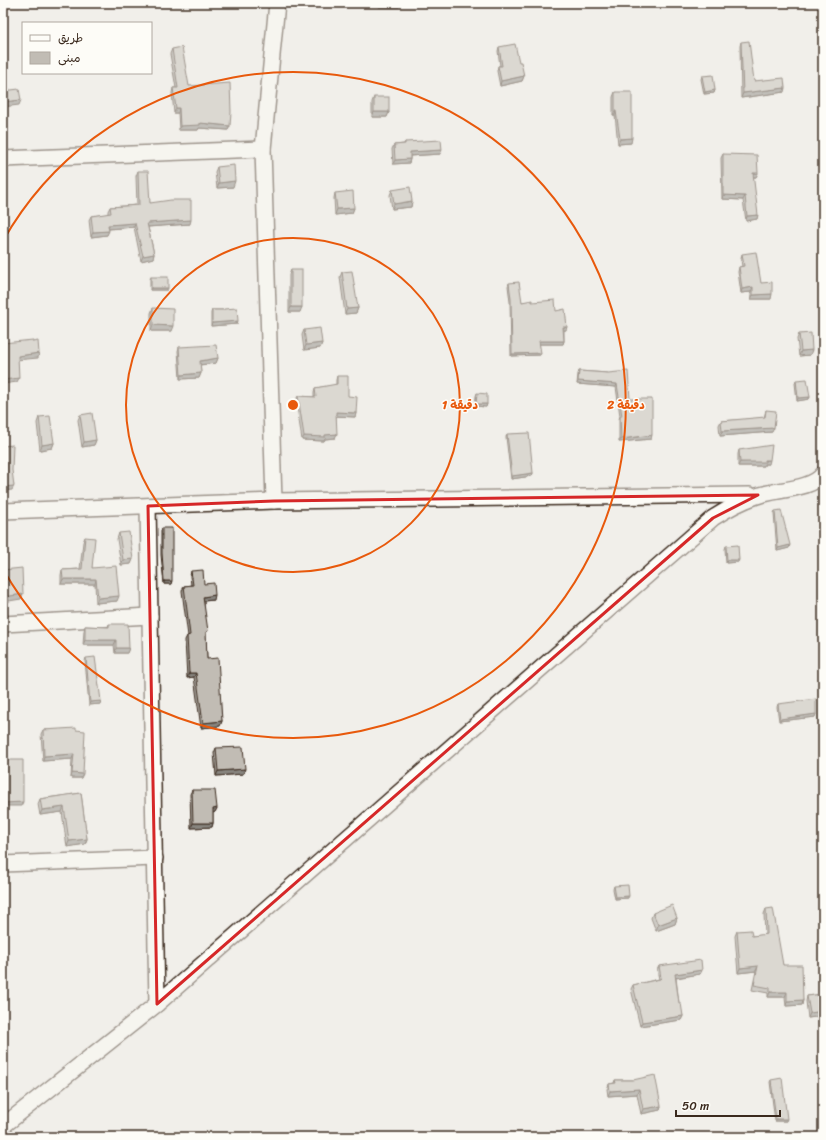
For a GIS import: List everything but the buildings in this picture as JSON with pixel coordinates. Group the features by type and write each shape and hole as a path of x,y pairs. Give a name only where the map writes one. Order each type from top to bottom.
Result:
{"street":[{"path":"274,501 263,149 277,3"},
{"path":"3,159 263,149"},
{"path":"3,1126 157,1004 713,518 735,505 758,495 810,485 823,474"},
{"path":"3,511 274,501 758,495"},
{"path":"148,506 157,1004"},
{"path":"3,624 150,616"},
{"path":"3,864 155,858"}],"highlighted area":[{"path":"758,495 713,518 157,1004 148,506 274,501"}]}
